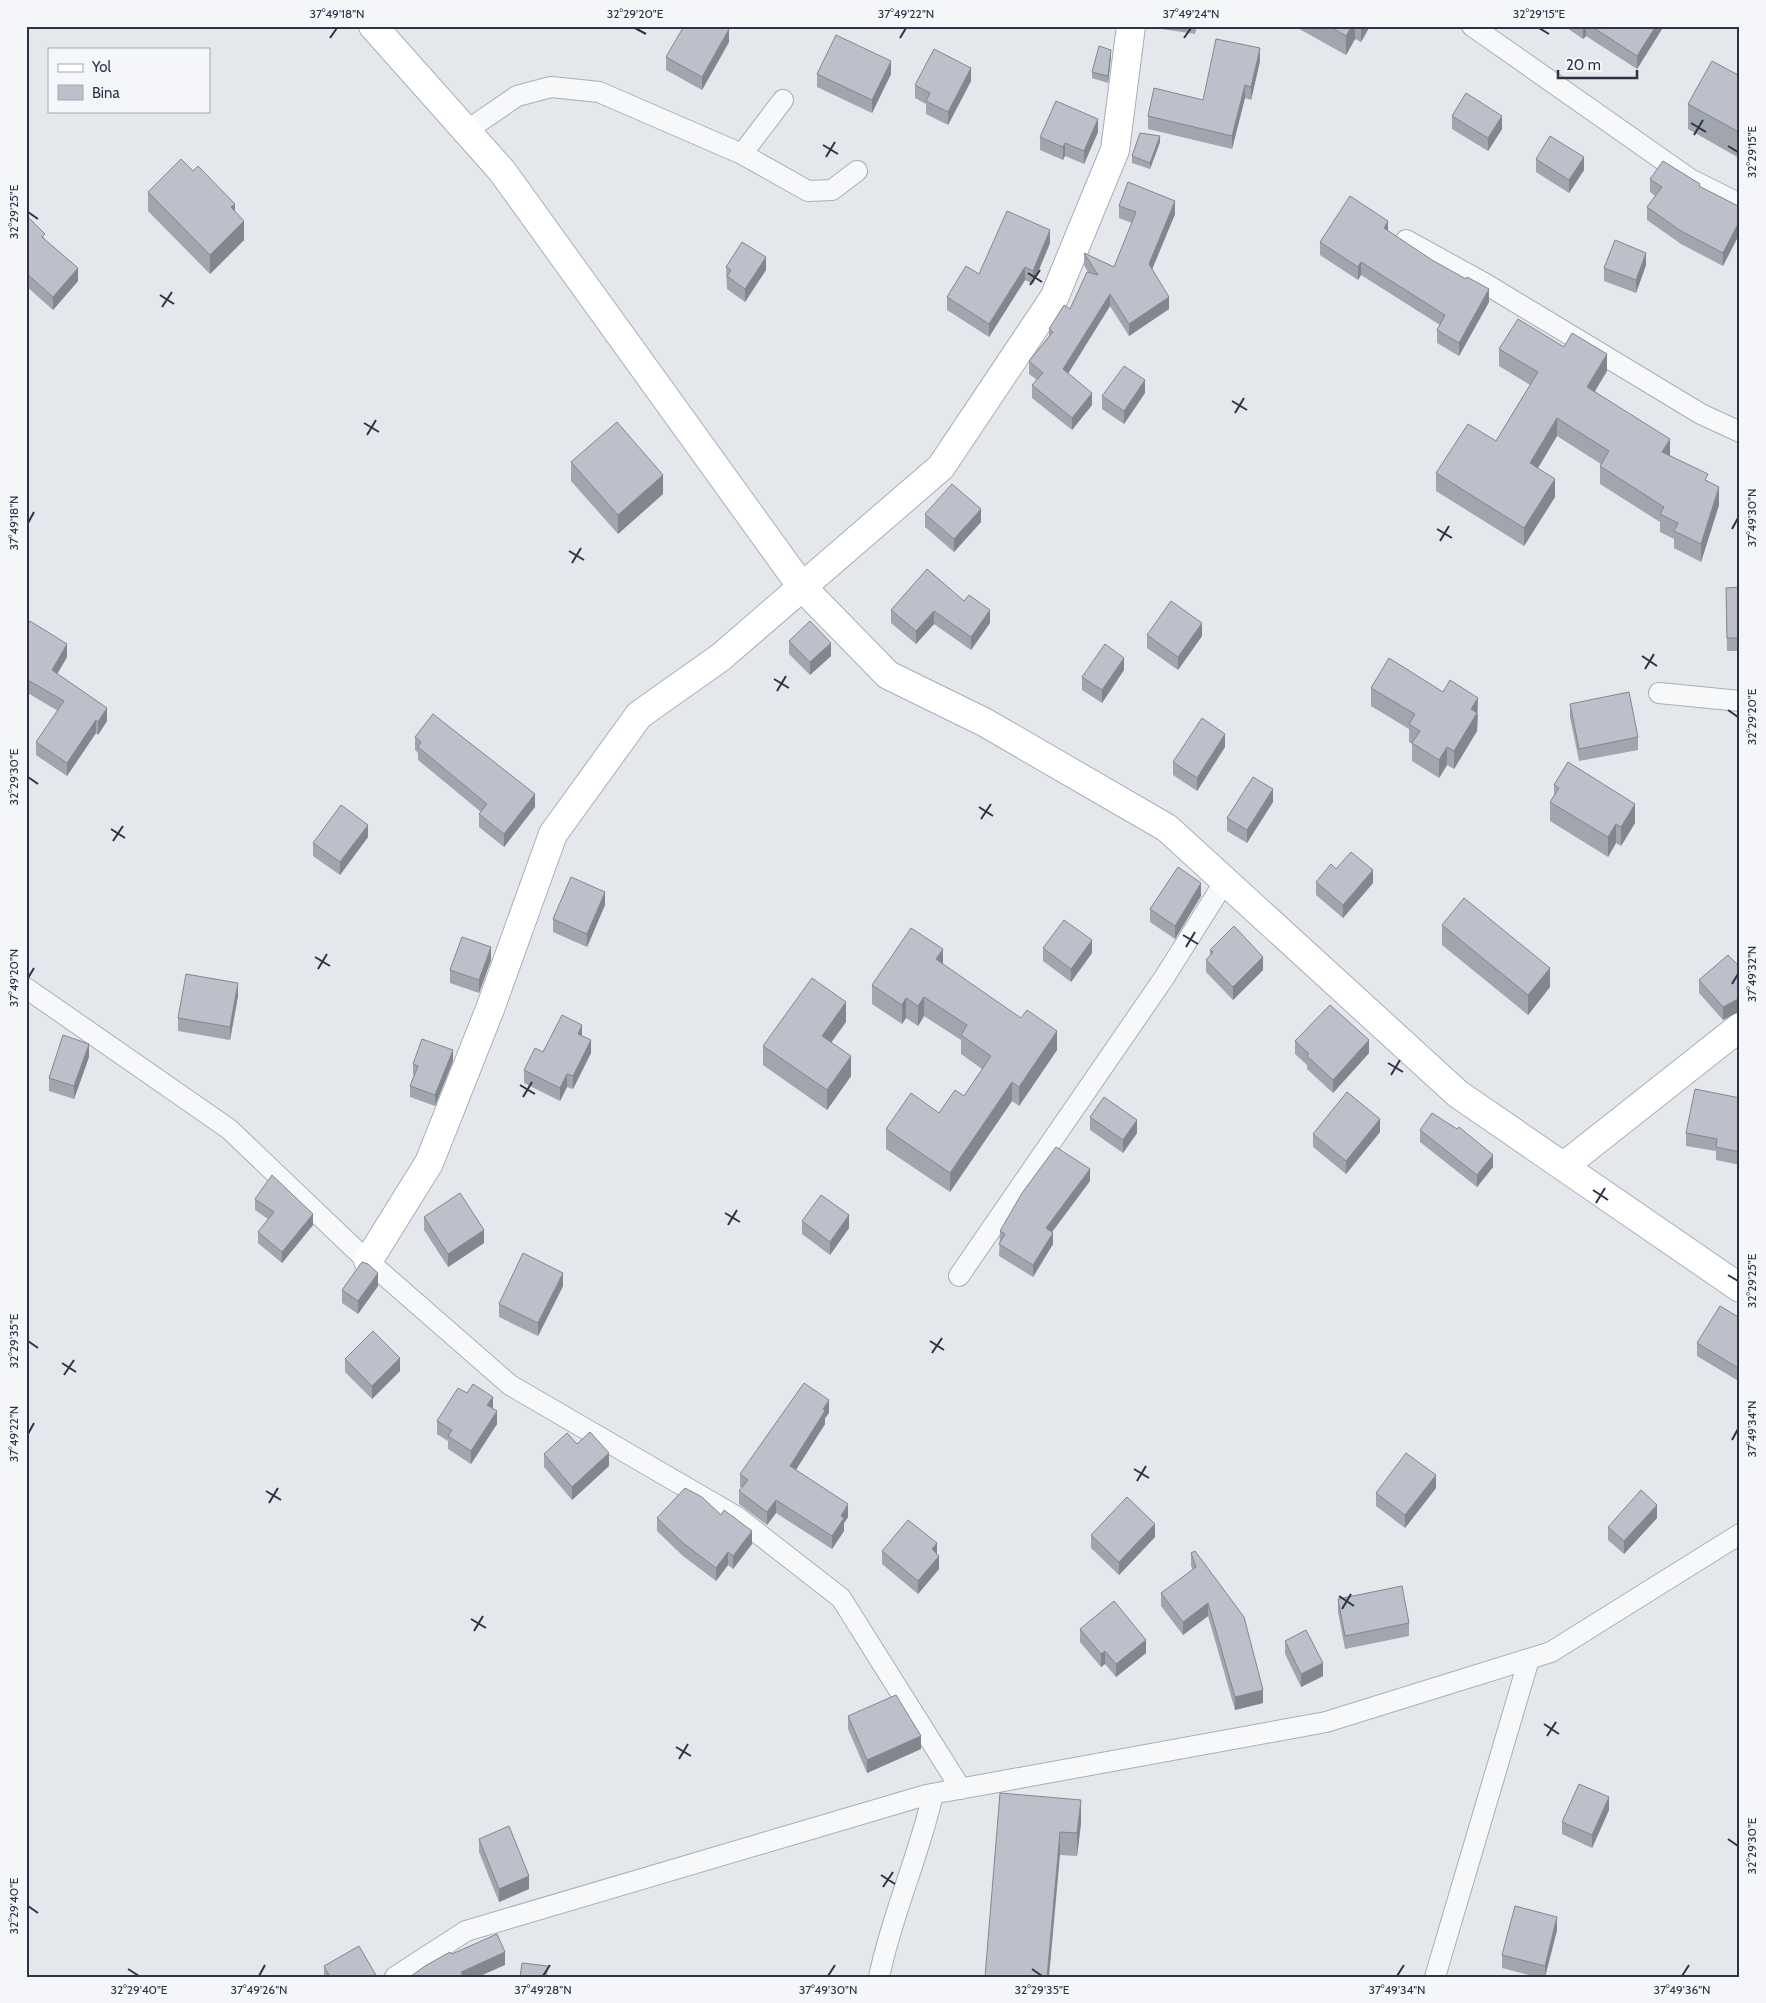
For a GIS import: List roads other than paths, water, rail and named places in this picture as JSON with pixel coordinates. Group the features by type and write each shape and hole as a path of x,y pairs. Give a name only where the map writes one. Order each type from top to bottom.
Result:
{"street":[{"path":"373,26 502,171 802,587 888,675 984,722 1167,828 1458,1094 1740,1288"},
{"path":"368,1261 429,1163 490,1008 553,834 639,715 721,657 941,467 1054,298 1115,150 1131,26"},
{"path":"1472,26 1690,179 1740,204"},
{"path":"466,131 517,96 551,87 599,92 742,154 808,191 832,190 857,171"},
{"path":"742,154 783,100"},
{"path":"1406,240 1484,283 1701,414 1740,432"},
{"path":"1659,693 1740,701"},
{"path":"959,1276 1164,978 1226,881"},
{"path":"26,988 229,1129 368,1261 510,1385 737,1517 841,1598 961,1789"},
{"path":"1564,1166 1740,1027"},
{"path":"395,1977 466,1931 933,1794 1326,1722 1552,1652 1740,1534"},
{"path":"1435,1977 1529,1659"},
{"path":"880,1977 907,1881 924,1835 933,1794"}]}
